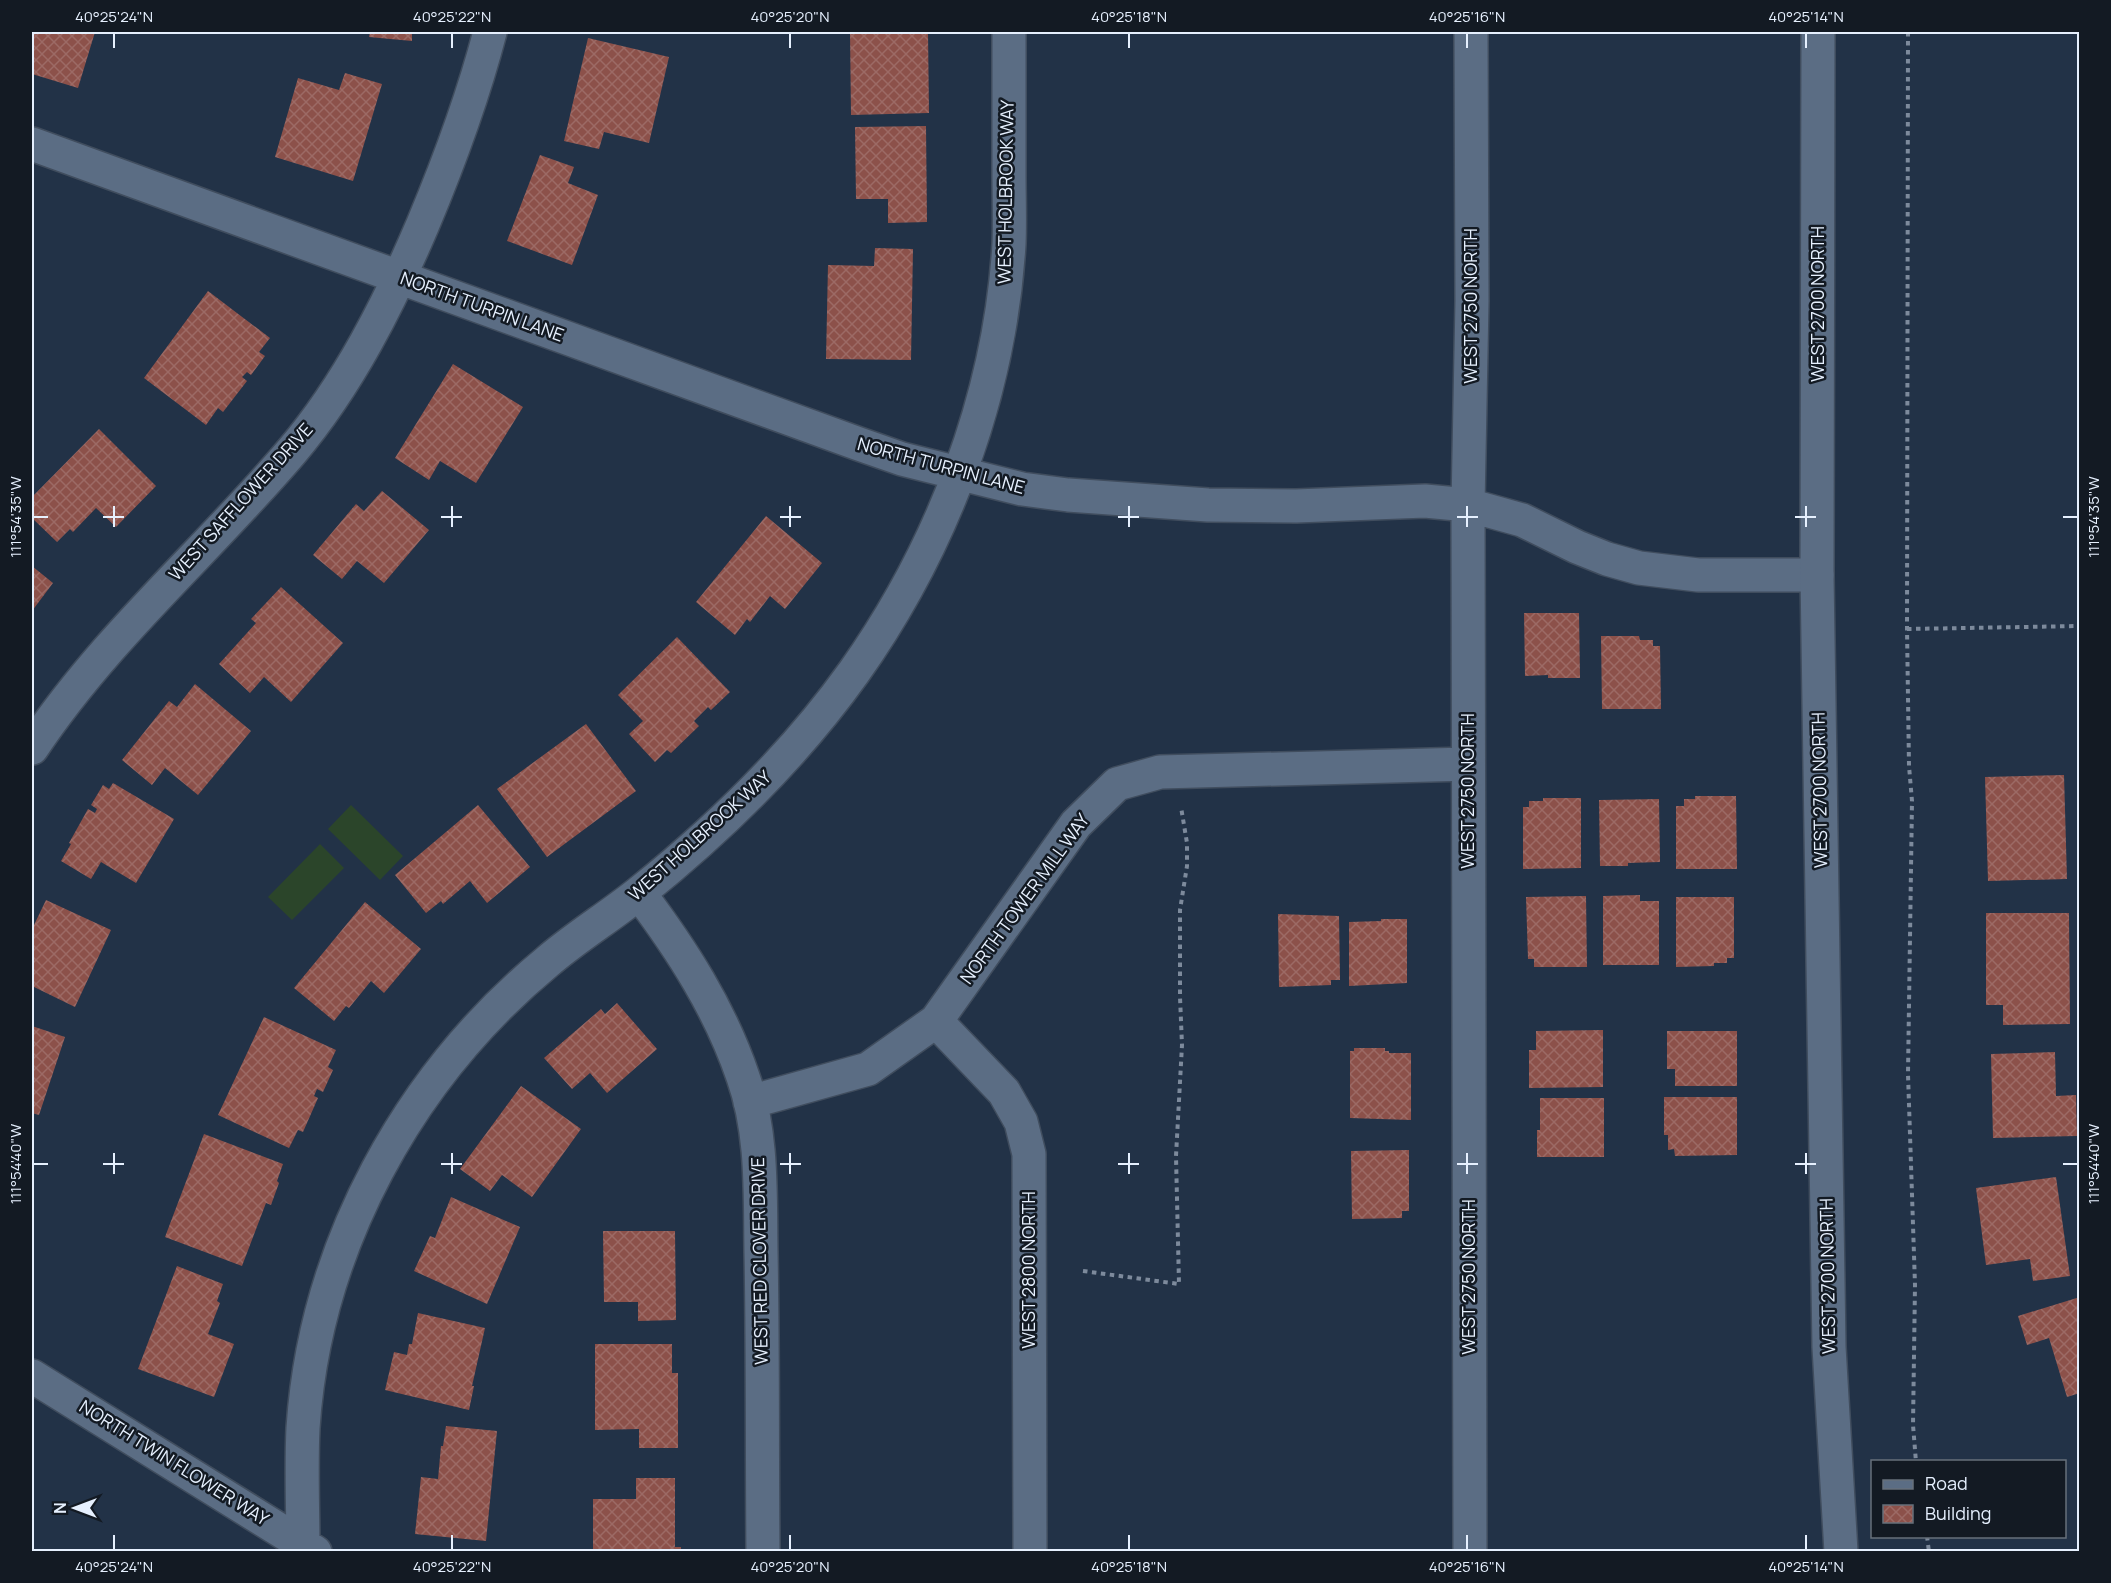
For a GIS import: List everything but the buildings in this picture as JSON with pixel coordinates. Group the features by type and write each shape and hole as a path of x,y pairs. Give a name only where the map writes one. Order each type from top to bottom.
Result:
{"street":[{"name":"WEST SAFFLOWER DRIVE","path":"32,748 74,689 116,639 292,451 344,378 371,334 400,278 441,180 479,74 490,32"},
{"name":"WEST HOLBROOK WAY","path":"307,1549 303,1426 318,1326 332,1277 350,1229 370,1182 401,1128 461,1047 502,1003 547,962 639,892 725,819 772,773 816,723 856,670 917,567 960,473 984,399 996,347 1009,243 1009,32"},
{"name":"WEST 2750 NORTH","path":"1470,32 1472,301 1468,505 1470,1551"},
{"name":"WEST 2700 NORTH","path":"1818,32 1817,575 1829,1335 1842,1551"},
{"name":"NORTH TURPIN LANE","path":"32,144 902,459 1022,489 1115,500 1208,505 1296,506 1425,501 1468,505 1522,520 1577,547 1639,568 1698,575 1817,575"},
{"name":"NORTH TOWER MILL WAY","path":"750,1102 868,1069 936,1021 1076,824 1117,784 1160,772 1468,764"},
{"name":"WEST RED CLOVER DRIVE","path":"639,892 700,981 724,1029 744,1078 750,1102 761,1189 763,1551"},
{"name":"WEST 2800 NORTH","path":"936,1021 1004,1092 1021,1122 1029,1154 1030,1551"},
{"name":"NORTH TWIN FLOWER WAY","path":"32,1376 307,1549"}],"path":[{"path":"1908,32 1906,628 1912,801 1908,1074 1915,1286 1913,1425 1916,1460"},
{"path":"1906,628 2079,626"},
{"path":"1083,1271 1179,1284 1176,1156 1182,1045 1180,910 1187,866 1180,804"}],"green space":[{"path":"351,805 403,856 380,880 328,829"},
{"path":"320,844 344,868 292,920 268,897"}]}
